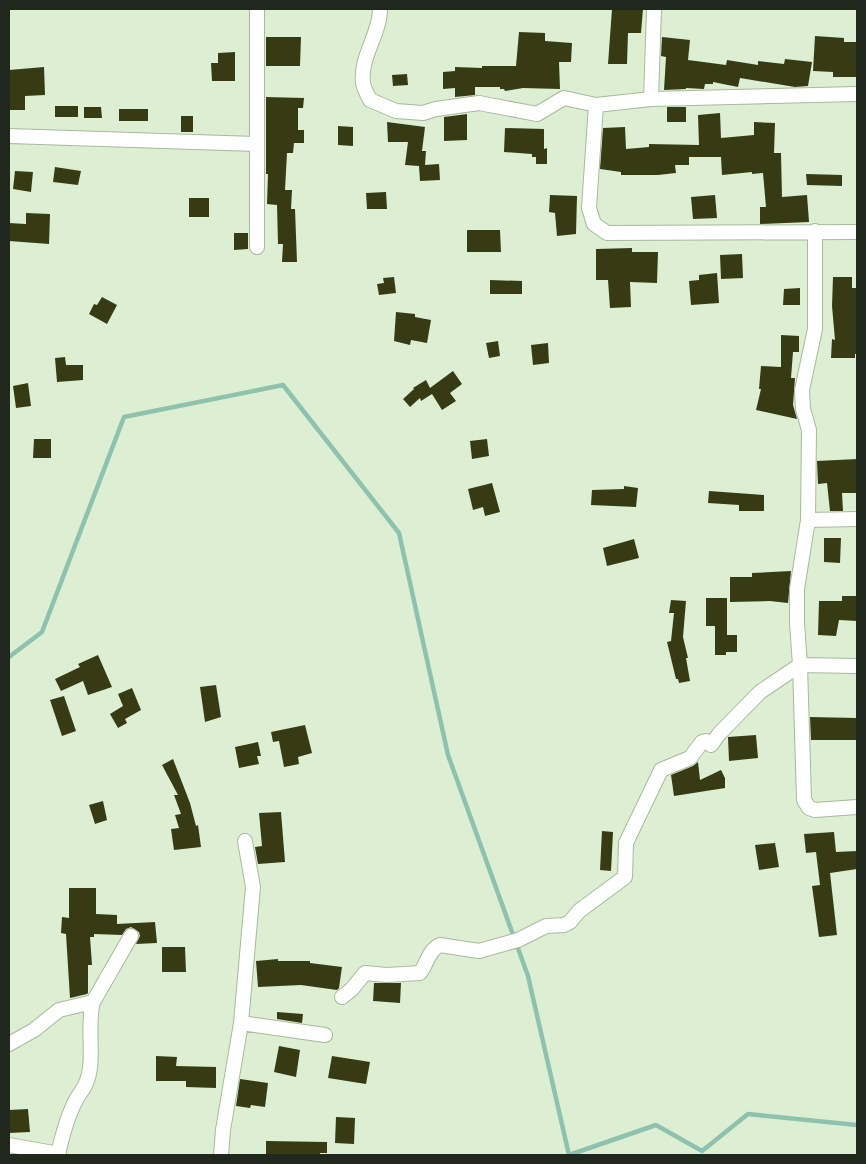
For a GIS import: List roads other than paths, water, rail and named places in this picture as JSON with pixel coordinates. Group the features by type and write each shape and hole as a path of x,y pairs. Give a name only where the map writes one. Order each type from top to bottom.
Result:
{"street":[{"path":"257,9 257,247"},
{"path":"380,9 378,26 365,64 363,82 370,100 396,111 423,113 436,109 480,103 537,114 564,98 596,105 651,99 857,94"},
{"path":"651,99 654,9"},
{"path":"596,105 589,208 594,224 607,233 857,232"},
{"path":"9,136 257,144"},
{"path":"815,231 815,328 802,390 803,409 809,430 808,520 798,589 797,622 804,800 809,808 815,810 857,807"},
{"path":"808,520 857,519"},
{"path":"342,998 365,973 386,976 420,973 435,947 440,945 479,951 515,941 546,926 564,925 570,922 579,911 625,877 626,843 661,770 690,758 702,742 706,741 711,745 719,734 760,692 800,666 857,666"},
{"path":"221,1155 223,1130 241,1023 253,887 245,842"},
{"path":"9,1144 59,1155 62,1134 76,1100 87,1083 90,1060 90,1014 93,1002 131,936"},
{"path":"9,1044 34,1030 60,1010 93,1002"},
{"path":"241,1023 325,1035"}],"waterway":[{"path":"9,657 42,632 124,417 283,385 399,533 448,755 528,976 569,1155"},
{"path":"569,1155 656,1125 702,1151 748,1114 857,1125"}]}
